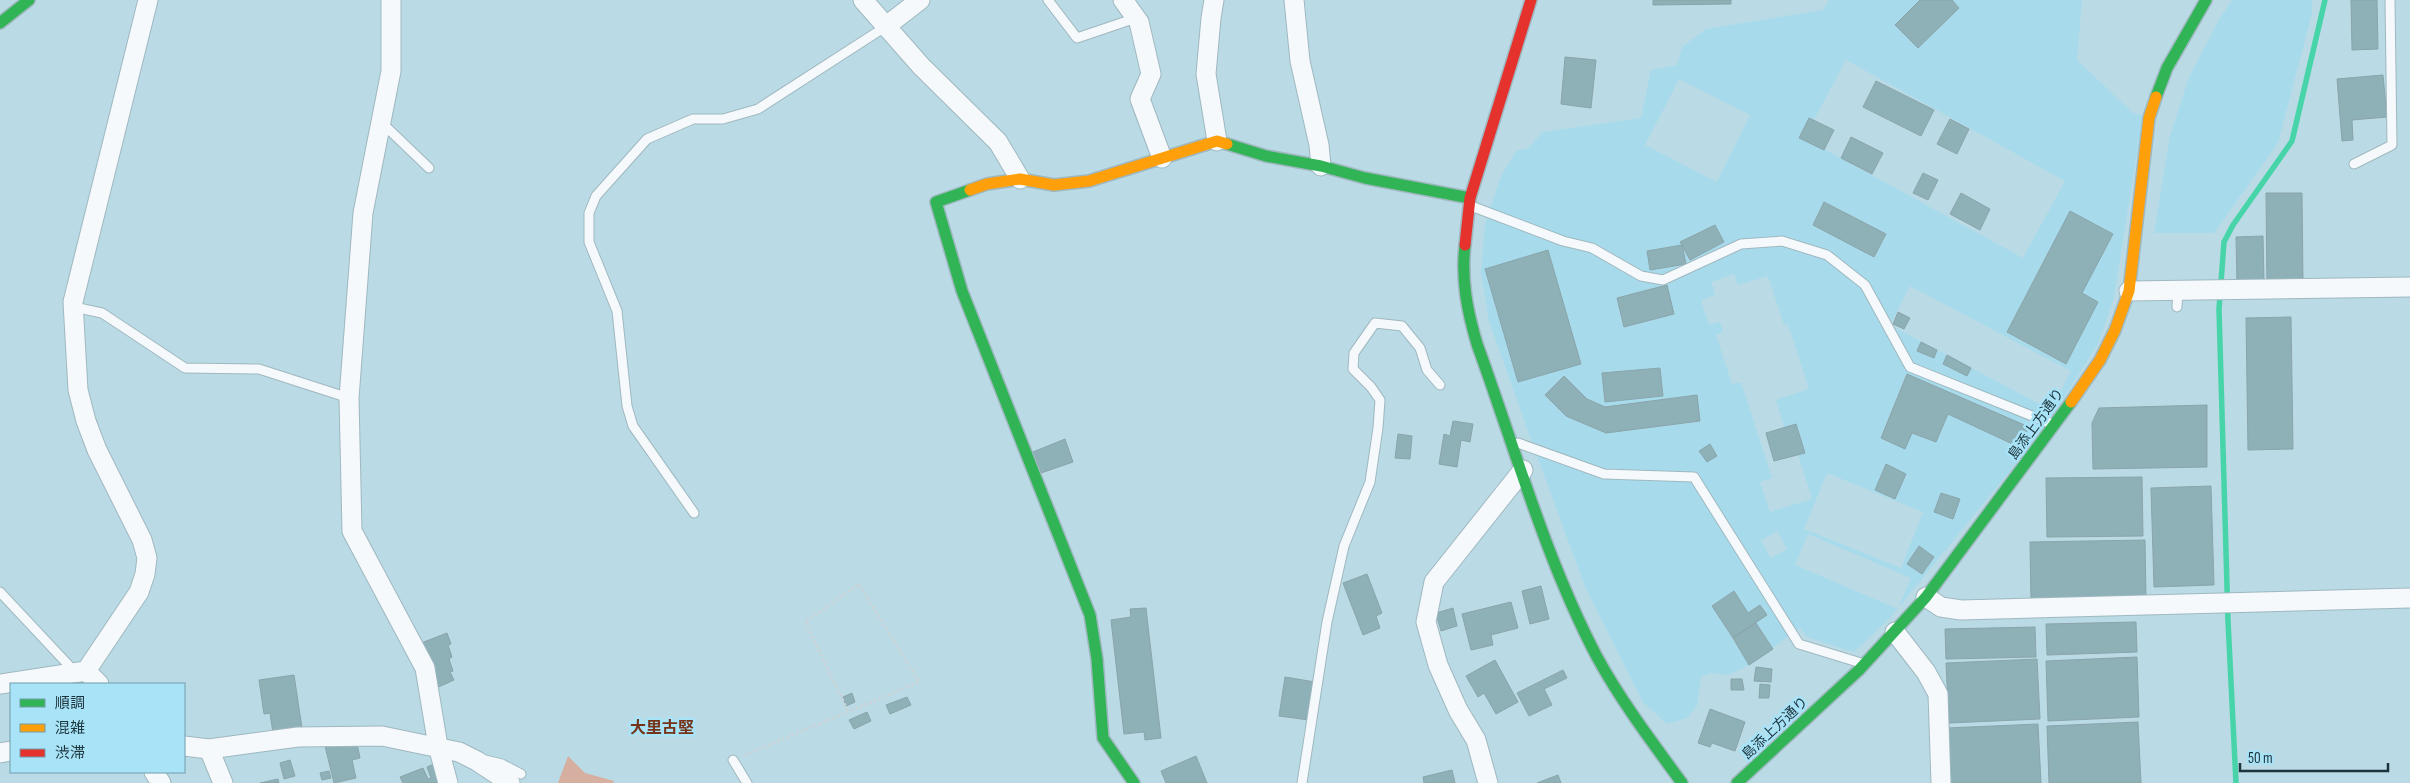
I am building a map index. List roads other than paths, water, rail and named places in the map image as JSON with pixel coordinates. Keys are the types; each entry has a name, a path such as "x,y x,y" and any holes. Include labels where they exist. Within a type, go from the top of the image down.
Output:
{"street":[{"path":"0,23 29,0"},
{"path":"11,683 87,676 139,592 146,574 147,558 135,522 97,450 86,421 78,390 74,307 148,0"},
{"path":"391,0 391,71 363,213 349,398 352,531 425,668 438,746 448,783"},
{"path":"863,0 885,27 998,142 1020,179"},
{"path":"885,27 920,0"},
{"path":"1123,0 1139,22 1151,74 1140,99 1162,158"},
{"path":"1214,0 1210,18 1206,74 1216,141"},
{"path":"1294,0 1300,61 1319,145 1321,166"},
{"path":"1531,0 1469,202 1462,270 1466,306 1477,344 1576,613 1608,676 1682,783"},
{"name":"島添上方通り","path":"1738,783 1864,664 1926,596 2055,425 2100,360 2115,330 2129,291 2149,118 2167,68 2206,0"},
{"path":"1134,783 1104,738 1098,659 1090,615 962,291 936,202 987,184 1020,179 1054,185 1088,181 1216,141 1266,156 1321,166 1469,202"},
{"path":"2129,291 2178,295 2218,290 2410,287"},
{"path":"1488,783 1476,740 1458,710 1438,665 1426,622 1434,582 1523,470"},
{"path":"1926,596 1941,607 1961,610 2410,598"},
{"path":"1895,632 1926,672 1938,694 1941,783"},
{"path":"185,746 209,749 298,737 382,736 438,746 459,752 516,778"},
{"path":"209,749 223,783"}],"lane":[{"path":"1048,0 1077,38 1136,18"},
{"path":"2354,164 2392,146 2390,0"},
{"path":"694,513 633,426 627,406 617,311 589,242 589,213 596,196 647,139 693,119 723,119 758,109 885,27"},
{"path":"381,122 429,168"},
{"path":"1469,202 1563,241 1592,248 1641,276 1663,280 1741,244 1782,241 1827,255 1865,285 1910,367 2055,425"},
{"path":"74,307 102,313 185,368 259,369 349,398"},
{"path":"1302,783 1327,622 1344,546 1370,482 1378,428 1380,400 1371,387 1353,369 1354,353 1374,323 1402,326 1420,348 1427,370 1440,385"},
{"path":"1514,442 1604,474 1694,477 1799,644 1864,664"},
{"path":"0,592 87,676"},
{"path":"733,760 747,783"}],"waterway":[{"path":"2236,783 2228,621 2219,309 2224,242 2233,225 2292,141 2325,0"}],"district":[{"name":"大里古堅","path":"662,728"}]}
